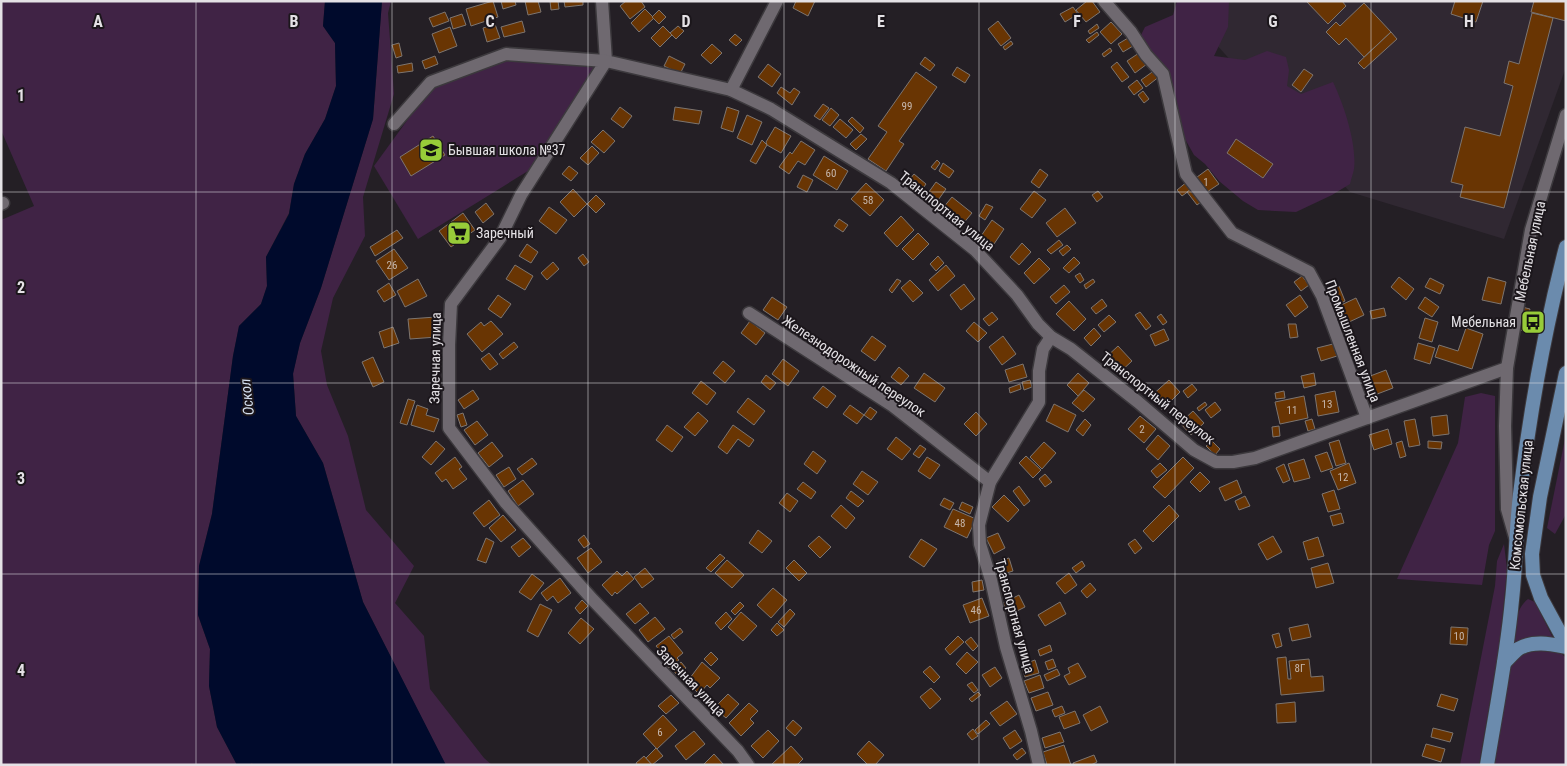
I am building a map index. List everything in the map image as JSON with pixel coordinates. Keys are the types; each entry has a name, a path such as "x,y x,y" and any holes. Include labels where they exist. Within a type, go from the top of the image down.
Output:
{"main road":[{"name":"Комсомольская улица","path":"1486,765 1504,663 1512,599 1520,493 1535,388 1550,308 1566,247"},
{"name":"Комсомольская улица","path":"1566,373 1540,497 1532,554 1533,575 1541,598 1566,646"},
{"path":"1520,493 1540,497"},
{"path":"1504,663 1519,649 1535,644 1547,643 1566,646"}],"street":[{"path":"394,124 431,82 506,54 606,61 602,1"},
{"path":"731,90 777,1"},
{"name":"Промышленная улица","path":"1104,1 1131,32 1163,74 1186,174 1232,233 1309,272 1322,296 1367,418"},
{"name":"Транспортная улица","path":"606,61 731,90 772,108 891,183 975,250 1017,295 1038,324 1051,337 1044,349 1039,371 1039,402 990,482 980,525 980,544 1039,765"},
{"name":"Заречная улица","path":"606,61 520,195 500,238 451,304 449,428 506,503 593,600 738,751 748,765"},
{"name":"Мебельная улица","path":"1516,540 1507,509 1505,426 1507,368 1531,230 1566,114"},
{"name":"Железнодорожный переулок","path":"749,313 893,406 990,482"},
{"name":"Транспортный переулок","path":"1051,337 1071,349 1194,450 1216,462 1233,462 1254,458 1507,368"}],"shaded area":[{"path":"1,1 325,1 323,26 335,43 336,86 325,119 305,154 294,184 289,213 266,257 267,286 261,304 239,326 233,356 212,514 199,566 198,615 210,649 209,686 217,727 237,765 1,765 1,220 34,206 1,130"},
{"path":"382,1 391,1 388,13 394,94 363,197 365,236 333,298 321,351 327,385 348,436 366,510 414,566 395,603 424,636 430,689 484,758 492,765 446,765 444,762 363,602 323,463 296,416 293,373 300,343 321,288 373,119"},
{"path":"1177,1 1566,1 1566,67 1504,239 1350,192"},
{"path":"1177,1 1229,1 1228,27 1214,56 1245,60 1267,51 1286,57 1289,70 1287,86 1301,94 1333,82 1345,113 1354,148 1354,169 1350,184 1296,212 1258,210 1243,201 1219,181 1205,164 1194,155 1180,130 1140,37 1145,27 1173,15"},
{"path":"508,56 600,64 528,171 418,239 374,166 435,82"},
{"path":"1481,393 1495,396 1495,531 1489,545 1482,585 1397,579 1458,443 1465,397"},
{"path":"1566,434 1566,514 1555,534 1547,528"},
{"path":"1504,544 1507,569 1500,643 1479,765 1460,765 1495,586 1497,561"},
{"path":"1528,599 1535,602 1554,640 1513,646 1518,614 1523,603"},
{"path":"1529,650 1560,652 1566,658 1566,765 1492,765 1508,670 1516,658"}],"water":[{"name":"Оскол","path":"325,1 382,1 373,119 321,288 300,343 293,374 296,416 323,463 363,602 446,765 253,765 252,763 250,765 237,765 217,727 209,686 210,649 198,615 199,566 212,514 233,356 239,326 261,304 267,286 266,257 289,214 294,184 305,154 325,119 336,86 335,43 323,26"}],"building":[{"path":"493,1 498,17 471,26 466,9"},
{"path":"501,1 515,1 516,5 503,9"},
{"path":"525,1 538,1 541,12 528,15"},
{"path":"550,1 558,1 559,9 551,10"},
{"path":"564,1 583,1 583,5 565,7"},
{"path":"626,1 641,1 645,7 630,19 620,6"},
{"path":"796,1 815,1 808,16 793,8"},
{"path":"1087,1 1092,1 1100,12 1086,22 1076,10"},
{"path":"1306,1 1342,1 1346,6 1328,24"},
{"path":"1455,1 1483,1 1476,22 1451,14"},
{"path":"1534,1 1566,1 1566,21 1531,12"},
{"path":"1364,3 1391,32 1364,57 1346,38 1339,45 1326,32 1336,22 1340,26"},
{"path":"1073,7 1078,14 1065,22 1060,14"},
{"path":"645,9 654,18 639,32 631,23"},
{"path":"659,10 666,17 659,24 652,17"},
{"path":"445,12 449,21 433,27 429,18"},
{"path":"1532,13 1553,18 1504,208 1460,197 1463,185 1451,182 1465,127 1500,136 1513,86 1504,83 1509,61 1519,64"},
{"path":"462,14 466,25 453,29 450,18"},
{"path":"522,21 525,32 504,37 501,27"},
{"path":"998,21 1011,38 1001,46 988,29"},
{"path":"1111,22 1122,34 1111,44 1100,32"},
{"path":"495,24 500,38 487,42 483,28"},
{"path":"1097,24 1099,28 1090,34 1088,31"},
{"path":"663,26 672,35 660,47 651,38"},
{"path":"678,26 684,31 676,39 670,33"},
{"path":"450,27 457,46 439,53 432,34"},
{"path":"1097,32 1099,35 1089,43 1086,40"},
{"path":"1391,32 1397,39 1364,69 1358,63"},
{"path":"735,34 742,40 736,46 729,40"},
{"path":"1128,38 1133,46 1123,52 1118,44"},
{"path":"1011,41 1013,44 1005,50 1003,47"},
{"path":"399,43 402,56 396,58 392,45"},
{"path":"712,44 722,53 711,64 701,55"},
{"path":"1110,48 1112,51 1104,57 1102,54"},
{"path":"1139,53 1147,64 1135,73 1127,61"},
{"path":"435,56 438,64 425,69 422,61"},
{"path":"669,56 685,64 680,74 664,66"},
{"path":"925,57 935,65 930,71 920,64"},
{"path":"1117,62 1129,77 1122,82 1111,67"},
{"path":"412,63 413,71 398,73 397,66"},
{"path":"768,64 781,74 772,87 758,77"},
{"path":"957,67 970,75 965,83 952,75"},
{"path":"1304,69 1313,75 1301,92 1292,85"},
{"path":"1155,70 1160,76 1146,87 1141,80"},
{"path":"916,72 937,87 899,141 904,144 886,171 868,159 887,132 878,126"},
{"path":"1137,80 1143,88 1134,95 1128,87"},
{"path":"781,87 790,93 794,88 800,92 792,105 777,93"},
{"path":"1143,91 1149,99 1144,103 1138,95"},
{"path":"823,104 829,108 820,120 814,116"},
{"path":"620,107 632,116 623,128 611,119"},
{"path":"675,107 702,111 699,124 673,120"},
{"path":"727,107 739,111 733,132 721,128"},
{"path":"831,108 839,115 830,126 822,120"},
{"path":"747,115 762,122 752,145 737,138"},
{"path":"852,117 864,128 860,133 848,121"},
{"path":"840,119 853,130 846,138 833,127"},
{"path":"775,127 791,136 781,153 767,145 766,142"},
{"path":"603,130 615,141 604,153 591,142"},
{"path":"861,134 867,139 856,150 850,144"},
{"path":"433,136 445,155 411,176 400,157"},
{"path":"1236,139 1273,164 1263,178 1227,153"},
{"path":"762,140 767,145 756,164 750,161"},
{"path":"801,141 815,150 805,165 798,161 789,174 779,167 790,152 792,154"},
{"path":"592,146 599,153 588,165 580,158"},
{"path":"824,156 848,171 837,190 813,175"},
{"path":"937,160 940,163 935,170 931,167"},
{"path":"943,163 954,171 949,178 939,171"},
{"path":"569,166 578,173 571,181 562,174"},
{"path":"1040,169 1048,175 1039,188 1031,182"},
{"path":"1208,169 1219,184 1204,194 1193,180"},
{"path":"914,174 926,184 919,194 906,184"},
{"path":"803,175 813,180 807,192 797,187"},
{"path":"1188,181 1193,188 1182,196 1177,190"},
{"path":"936,182 946,189 936,203 926,196"},
{"path":"866,183 884,200 870,216 851,199"},
{"path":"573,189 587,204 574,217 560,202"},
{"path":"1191,189 1201,202 1197,205 1187,192"},
{"path":"1034,191 1046,200 1032,218 1020,209"},
{"path":"1098,191 1103,197 1097,202 1092,195"},
{"path":"596,195 605,204 596,213 587,204"},
{"path":"952,197 972,213 962,225 942,209"},
{"path":"486,203 494,214 483,223 475,212"},
{"path":"986,204 993,207 985,220 979,216"},
{"path":"549,207 567,220 556,234 539,221"},
{"path":"1065,208 1076,223 1057,237 1046,223"},
{"path":"463,213 475,230 451,247 439,231"},
{"path":"901,216 914,230 897,247 884,233"},
{"path":"839,219 848,225 843,232 834,226"},
{"path":"992,220 1004,229 994,244 981,236"},
{"path":"397,230 403,238 375,256 370,247"},
{"path":"918,233 929,244 913,260 902,249"},
{"path":"1059,240 1063,245 1051,254 1047,250"},
{"path":"1022,243 1031,252 1019,265 1010,257"},
{"path":"527,244 538,252 531,263 519,256"},
{"path":"1067,245 1071,249 1063,256 1059,251"},
{"path":"394,249 408,268 389,280 376,261"},
{"path":"583,254 589,262 584,266 578,258"},
{"path":"938,256 944,263 936,271 930,264"},
{"path":"1074,257 1080,263 1069,273 1063,268"},
{"path":"1039,258 1050,269 1034,284 1024,273"},
{"path":"553,262 559,269 547,280 541,273"},
{"path":"515,265 533,276 525,290 506,279"},
{"path":"946,265 955,276 938,291 929,280"},
{"path":"1080,273 1084,280 1080,283 1075,276"},
{"path":"1302,276 1309,285 1301,291 1294,282"},
{"path":"1399,277 1414,289 1406,300 1391,287"},
{"path":"1488,277 1506,282 1501,304 1482,300"},
{"path":"1430,278 1444,285 1440,294 1425,287"},
{"path":"418,279 427,296 405,307 397,291"},
{"path":"897,279 901,281 892,293 889,290"},
{"path":"1093,279 1095,282 1086,289 1084,285"},
{"path":"910,280 923,293 913,302 901,288"},
{"path":"389,283 396,295 384,302 377,291"},
{"path":"964,284 975,299 961,310 950,295"},
{"path":"1064,285 1070,292 1056,304 1050,297"},
{"path":"1339,286 1345,301 1337,305 1330,290"},
{"path":"498,295 511,304 501,318 488,309"},
{"path":"1300,295 1308,307 1295,317 1286,305"},
{"path":"772,297 787,307 778,320 763,310"},
{"path":"1425,297 1439,307 1432,317 1418,308"},
{"path":"1356,298 1364,315 1347,323 1339,306"},
{"path":"1102,299 1107,306 1096,314 1091,308"},
{"path":"1069,301 1086,319 1074,331 1056,314"},
{"path":"1522,307 1530,309 1524,331 1517,329"},
{"path":"1384,308 1386,316 1372,319 1370,311"},
{"path":"992,312 998,319 989,326 983,319"},
{"path":"1140,312 1151,326 1146,330 1135,315"},
{"path":"1161,314 1167,322 1163,325 1157,317"},
{"path":"1109,315 1116,322 1104,332 1098,325"},
{"path":"436,317 437,337 410,339 408,319"},
{"path":"1425,318 1438,322 1432,342 1419,338"},
{"path":"491,321 503,334 482,352 467,334 481,322 484,326"},
{"path":"750,321 765,333 756,345 741,333"},
{"path":"974,322 987,333 978,342 966,331"},
{"path":"1288,324 1296,324 1298,337 1290,338"},
{"path":"393,327 399,343 384,348 379,332"},
{"path":"1094,328 1101,336 1091,346 1084,338"},
{"path":"1466,328 1483,334 1472,369 1435,357 1439,345 1458,351"},
{"path":"1164,329 1169,340 1155,346 1150,335"},
{"path":"872,336 886,346 875,361 861,351"},
{"path":"1003,336 1016,354 1002,365 989,347"},
{"path":"514,342 518,347 503,359 499,354"},
{"path":"1418,343 1435,348 1430,364 1414,359"},
{"path":"1333,344 1337,356 1321,361 1317,348"},
{"path":"1118,346 1132,361 1118,374 1104,359"},
{"path":"489,353 498,364 490,370 481,359"},
{"path":"373,357 384,382 373,387 362,362"},
{"path":"783,359 799,371 788,386 772,374"},
{"path":"723,361 735,371 725,383 713,373"},
{"path":"1023,364 1027,377 1009,382 1005,370"},
{"path":"899,367 909,376 901,385 891,377"},
{"path":"1386,370 1393,388 1372,396 1365,378"},
{"path":"924,373 945,388 935,402 914,388"},
{"path":"1078,373 1089,383 1078,396 1067,385"},
{"path":"1314,373 1316,385 1304,388 1301,376"},
{"path":"766,375 776,383 770,390 761,382"},
{"path":"1030,380 1032,387 1024,390 1022,382"},
{"path":"1169,380 1180,392 1162,410 1150,397"},
{"path":"701,381 716,393 707,405 692,393"},
{"path":"1020,384 1021,389 1010,393 1009,388"},
{"path":"1192,384 1197,390 1188,398 1183,391"},
{"path":"823,386 836,396 827,408 813,398"},
{"path":"473,390 479,399 464,409 458,400"},
{"path":"1084,390 1095,399 1083,412 1072,403"},
{"path":"1284,391 1285,398 1276,399 1275,393"},
{"path":"1335,391 1339,412 1318,416 1315,395"},
{"path":"1304,396 1308,418 1280,424 1275,402"},
{"path":"748,398 765,411 754,425 737,412"},
{"path":"408,399 415,401 407,425 400,423"},
{"path":"1205,402 1207,405 1199,411 1197,408"},
{"path":"1215,402 1221,410 1211,418 1205,410"},
{"path":"1054,404 1076,415 1068,432 1046,421"},
{"path":"417,405 428,409 426,415 439,419 434,432 411,425"},
{"path":"850,405 864,415 857,424 843,414"},
{"path":"870,407 877,412 871,420 864,415"},
{"path":"1193,411 1204,423 1191,435 1180,423"},
{"path":"698,412 708,421 695,436 684,427"},
{"path":"976,412 987,424 976,436 964,424"},
{"path":"463,413 467,425 461,427 457,415"},
{"path":"1447,415 1449,434 1433,436 1431,417"},
{"path":"1140,416 1156,429 1144,443 1128,429"},
{"path":"1085,419 1091,425 1083,436 1076,430"},
{"path":"1312,419 1315,429 1308,431 1305,421"},
{"path":"1415,419 1420,445 1409,447 1404,421"},
{"path":"477,421 488,435 475,445 464,430"},
{"path":"667,425 683,437 672,452 656,440"},
{"path":"733,425 754,440 749,447 738,439 727,454 718,447"},
{"path":"1279,426 1280,436 1273,437 1272,427"},
{"path":"1388,429 1392,444 1374,450 1369,435"},
{"path":"1158,435 1170,446 1158,460 1146,449"},
{"path":"896,437 911,449 902,460 887,449"},
{"path":"1339,440 1346,463 1336,466 1329,443"},
{"path":"436,441 445,449 431,465 422,457"},
{"path":"1212,441 1220,449 1215,455 1206,446"},
{"path":"1402,441 1406,456 1400,458 1396,443"},
{"path":"1428,441 1442,442 1441,449 1428,448"},
{"path":"492,442 503,456 489,467 478,453"},
{"path":"1044,442 1056,453 1042,469 1030,457"},
{"path":"920,445 926,449 919,458 913,454"},
{"path":"813,451 826,461 817,474 804,464"},
{"path":"1327,452 1333,468 1321,472 1315,456"},
{"path":"1026,456 1041,470 1033,478 1019,463"},
{"path":"455,457 462,467 459,469 467,479 453,489 446,479 442,482 435,473"},
{"path":"927,457 940,465 930,479 918,471"},
{"path":"1183,457 1194,468 1165,498 1153,487"},
{"path":"532,458 537,464 522,475 517,469"},
{"path":"1304,459 1310,478 1294,482 1288,464"},
{"path":"1160,463 1167,470 1157,478 1151,471"},
{"path":"1349,463 1356,483 1338,490 1330,471"},
{"path":"1284,464 1290,480 1283,483 1276,468"},
{"path":"509,467 516,479 504,487 496,475"},
{"path":"862,471 878,482 868,495 853,484"},
{"path":"1200,472 1210,482 1200,492 1190,482"},
{"path":"1045,474 1052,482 1045,487 1039,479"},
{"path":"523,480 534,494 518,506 508,491"},
{"path":"1237,480 1242,493 1225,501 1219,488"},
{"path":"803,482 816,492 811,499 797,489"},
{"path":"1019,486 1030,501 1024,506 1013,491"},
{"path":"1334,490 1340,509 1328,512 1322,494"},
{"path":"851,491 864,501 858,507 846,498"},
{"path":"787,493 798,501 790,512 779,503"},
{"path":"1004,495 1019,510 1008,522 992,507"},
{"path":"1245,496 1250,506 1239,510 1235,501"},
{"path":"944,498 954,503 950,510 940,505"},
{"path":"489,500 500,515 484,527 473,513"},
{"path":"962,502 973,507 970,514 959,509"},
{"path":"841,505 855,518 846,529 831,516"},
{"path":"1169,505 1179,516 1153,542 1143,531"},
{"path":"953,509 976,519 967,538 944,527"},
{"path":"1341,513 1344,523 1333,526 1330,516"},
{"path":"503,515 516,530 501,542 489,528"},
{"path":"758,530 772,541 762,553 749,543"},
{"path":"998,533 1005,548 994,554 986,538"},
{"path":"584,535 590,544 584,548 578,540"},
{"path":"819,536 831,547 820,558 808,546"},
{"path":"1273,536 1282,552 1267,560 1258,544"},
{"path":"1318,537 1324,556 1308,560 1303,542"},
{"path":"486,538 494,542 486,563 477,560"},
{"path":"523,538 531,547 519,557 511,547"},
{"path":"921,539 937,549 924,567 909,557"},
{"path":"1135,539 1142,548 1135,554 1128,544"},
{"path":"591,548 602,562 588,573 577,558"},
{"path":"720,554 725,558 711,572 706,568"},
{"path":"1009,558 1013,571 1000,575 995,562"},
{"path":"727,560 744,575 732,588 715,573"},
{"path":"794,560 807,573 799,581 786,568"},
{"path":"1082,561 1085,566 1076,573 1072,568"},
{"path":"1328,563 1334,583 1316,588 1311,568"},
{"path":"645,568 654,579 642,588 634,577"},
{"path":"617,571 622,576 627,571 634,579 612,596 602,585"},
{"path":"1069,573 1077,585 1065,594 1056,583"},
{"path":"532,574 544,583 531,600 519,592"},
{"path":"560,578 571,593 558,603 553,596 547,601 541,593"},
{"path":"982,580 984,590 973,592 972,582"},
{"path":"1090,583 1096,590 1087,598 1081,591"},
{"path":"773,588 787,600 771,618 757,605"},
{"path":"1019,595 1025,607 1009,615 1003,603"},
{"path":"982,598 989,616 970,623 963,605"},
{"path":"582,600 588,606 580,614 575,608"},
{"path":"740,602 744,606 735,615 731,611"},
{"path":"1060,602 1066,614 1045,626 1038,615"},
{"path":"640,603 649,613 635,624 626,614"},
{"path":"540,604 552,610 538,637 527,631"},
{"path":"790,609 795,614 784,627 778,622"},
{"path":"726,612 732,619 721,630 715,623"},
{"path":"741,612 757,626 743,641 728,627"},
{"path":"655,617 665,629 648,642 639,630"},
{"path":"581,618 594,629 580,644 568,633"},
{"path":"777,623 784,630 777,636 771,630"},
{"path":"1308,624 1311,637 1292,641 1289,628"},
{"path":"1451,627 1468,628 1467,645 1450,644"},
{"path":"680,628 683,632 674,639 671,635"},
{"path":"1279,633 1282,646 1276,648 1272,635"},
{"path":"669,636 683,653 677,658 679,660 669,668 663,660 666,658 656,646"},
{"path":"958,636 964,642 950,655 945,649"},
{"path":"971,637 978,646 973,651 965,642"},
{"path":"1050,645 1052,651 1040,656 1038,650"},
{"path":"711,652 718,659 711,666 704,659"},
{"path":"967,652 978,662 966,674 956,664"},
{"path":"1286,657 1288,679 1291,679 1289,661 1309,659 1311,677 1323,676 1324,691 1281,695 1277,658"},
{"path":"1053,659 1056,667 1048,670 1045,662"},
{"path":"1035,660 1039,673 1025,677 1021,665"},
{"path":"681,662 686,668 677,675 672,669"},
{"path":"702,662 720,678 710,688 707,685 699,694 687,682"},
{"path":"1078,663 1086,677 1069,685 1064,676 1070,673 1068,668"},
{"path":"930,666 940,677 934,683 923,672"},
{"path":"995,667 1002,678 990,687 982,675"},
{"path":"1057,669 1060,675 1047,681 1044,675"},
{"path":"1040,675 1044,688 1029,693 1024,681"},
{"path":"972,682 978,690 974,693 967,685"},
{"path":"931,688 941,699 930,709 920,697"},
{"path":"978,692 981,695 972,702 969,699"},
{"path":"1048,692 1053,705 1036,711 1031,698"},
{"path":"728,694 739,704 726,718 714,708"},
{"path":"1441,694 1458,699 1454,711 1437,706"},
{"path":"671,695 679,703 666,714 658,706"},
{"path":"1007,701 1017,714 1000,726 990,713"},
{"path":"1295,702 1296,722 1277,723 1276,704"},
{"path":"749,703 758,711 750,719 754,723 741,736 729,723"},
{"path":"1062,706 1065,713 1055,717 1052,710"},
{"path":"1100,706 1108,722 1091,731 1083,715"},
{"path":"1075,711 1080,723 1064,729 1059,717"},
{"path":"663,715 677,730 657,749 643,734"},
{"path":"793,720 802,728 795,736 786,728"},
{"path":"986,720 990,724 978,734 975,730"},
{"path":"1433,728 1453,733 1450,742 1431,737"},
{"path":"973,729 978,736 972,740 967,734"},
{"path":"768,730 779,741 763,758 751,746"},
{"path":"1015,730 1022,741 1010,749 1003,738"},
{"path":"694,731 705,744 686,760 675,746"},
{"path":"1060,732 1064,742 1045,748 1042,738"},
{"path":"869,741 884,755 875,765 868,765 857,754"},
{"path":"1426,744 1445,749 1441,762 1422,756"},
{"path":"1064,745 1071,765 1047,765 1043,752"},
{"path":"791,746 803,759 797,765 771,765"},
{"path":"656,748 663,756 652,765 646,758"},
{"path":"1022,748 1026,753 1017,760 1013,755"},
{"path":"714,754 724,765 703,765"},
{"path":"1094,755 1097,762 1091,765 1074,765 1073,763"},
{"path":"644,756 652,765 637,765 636,763"}],"place":[{"name":"Бывшая школа №37","path":"431,150"},
{"name":"Заречный","path":"459,233"},
{"name":"Мебельная","path":"1533,322"}]}
